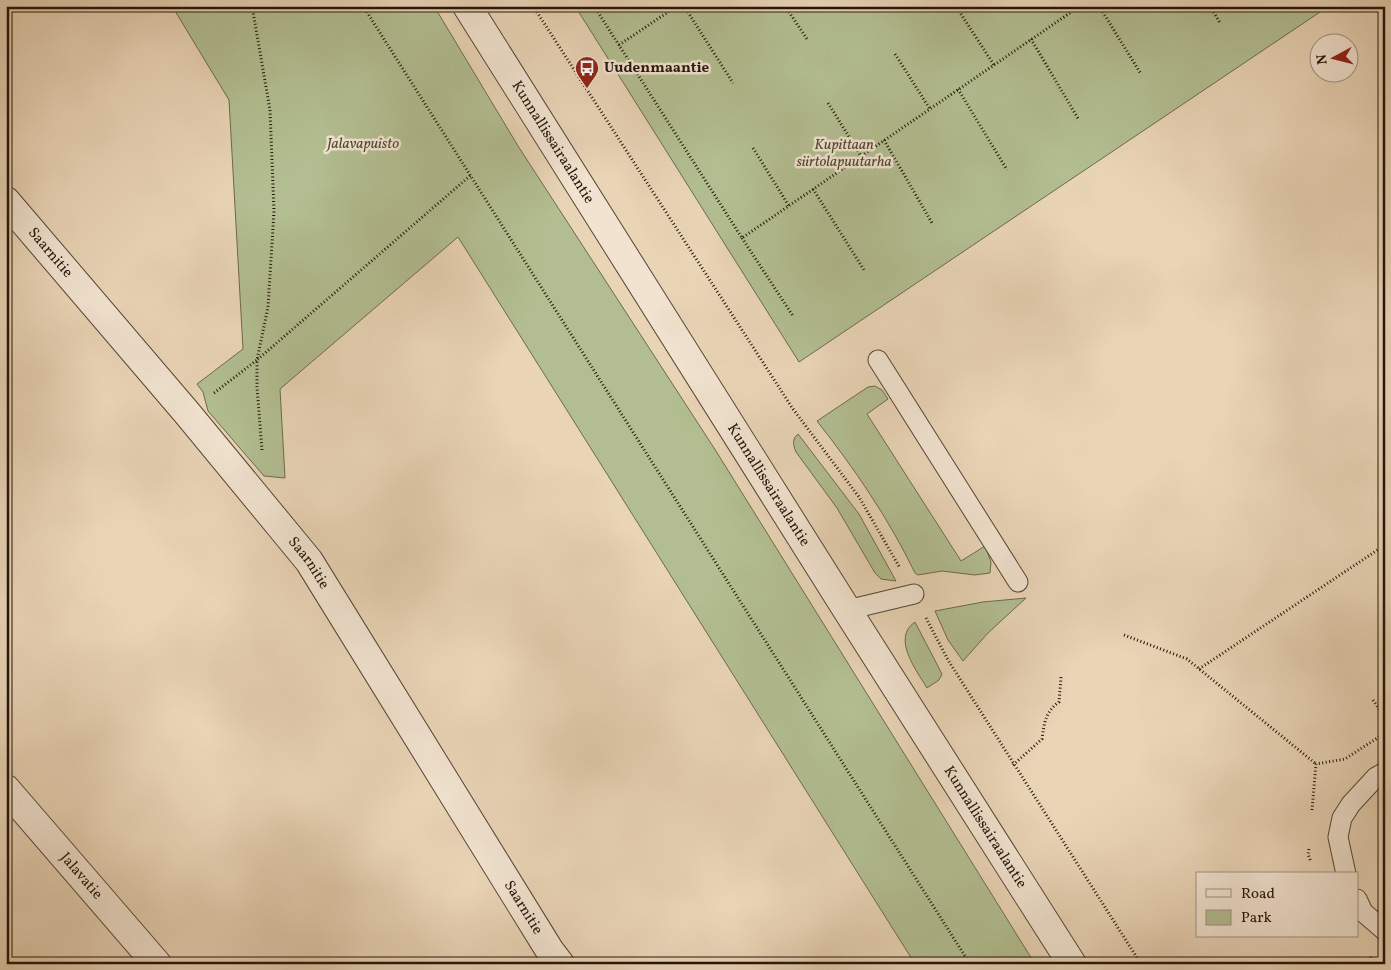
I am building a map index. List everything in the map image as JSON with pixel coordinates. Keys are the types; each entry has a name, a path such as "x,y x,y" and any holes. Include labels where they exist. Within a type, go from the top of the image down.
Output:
{"street":[{"name":"Kunnallissairaalantie","path":"474,9 847,610 1072,964"},
{"name":"Saarnitie","path":"6,201 187,413 309,561 550,951 560,964"},
{"name":"Jalavatie","path":"6,788 157,964"}],"lane":[{"path":"878,360 1018,582"},
{"path":"847,610 914,594"},
{"path":"1346,872 1338,837 1342,818 1351,804 1376,777 1385,772"},
{"path":"1358,901 1363,912 1385,932"}],"path":[{"path":"252,6 270,110 274,211 268,307 257,360 257,387 263,456"},
{"path":"363,6 970,964"},
{"path":"533,6 793,409 859,497 914,594 948,660 1141,964"},
{"path":"594,6 793,316"},
{"path":"619,45 677,6"},
{"path":"684,6 733,83"},
{"path":"786,6 807,39"},
{"path":"1071,6 1074,10"},
{"path":"742,238 1080,6"},
{"path":"1098,6 1141,74"},
{"path":"1210,6 1220,22"},
{"path":"957,8 994,64"},
{"path":"1031,39 1079,120"},
{"path":"896,54 930,108"},
{"path":"958,89 1007,170"},
{"path":"828,103 861,156"},
{"path":"884,140 932,223"},
{"path":"753,148 789,206"},
{"path":"187,413 257,360 471,175"},
{"path":"813,189 864,270"},
{"path":"1199,669 1385,545"},
{"path":"1124,635 1187,659 1316,764"},
{"path":"1013,765 1042,739 1044,722 1051,707 1059,702 1061,677"},
{"path":"1372,700 1385,718"}],"green space":[{"name":"Jalavapuisto","path":"172,6 434,6 518,146 716,451 1035,964 915,964 458,237 280,389 285,478 264,476 208,411 203,392 197,384 243,349 229,100"},
{"name":"Kupittaan siirtolapuutarha","path":"575,6 1329,6 799,362"},
{"path":"875,386 882,390 888,399 867,414 961,561 985,546 991,562 990,573 975,575 942,571 918,575 915,573 894,533 870,494 817,421 868,387"},
{"path":"798,434 859,514 896,581 881,579 875,573 837,508 796,452 794,442"},
{"path":"1026,598 988,633 963,661 948,640 935,611 983,602"},
{"path":"915,622 942,674 939,680 927,688 912,664 906,645 905,637 908,629"}],"place":[{"name":"Uudenmaantie","path":"587,89"}]}
